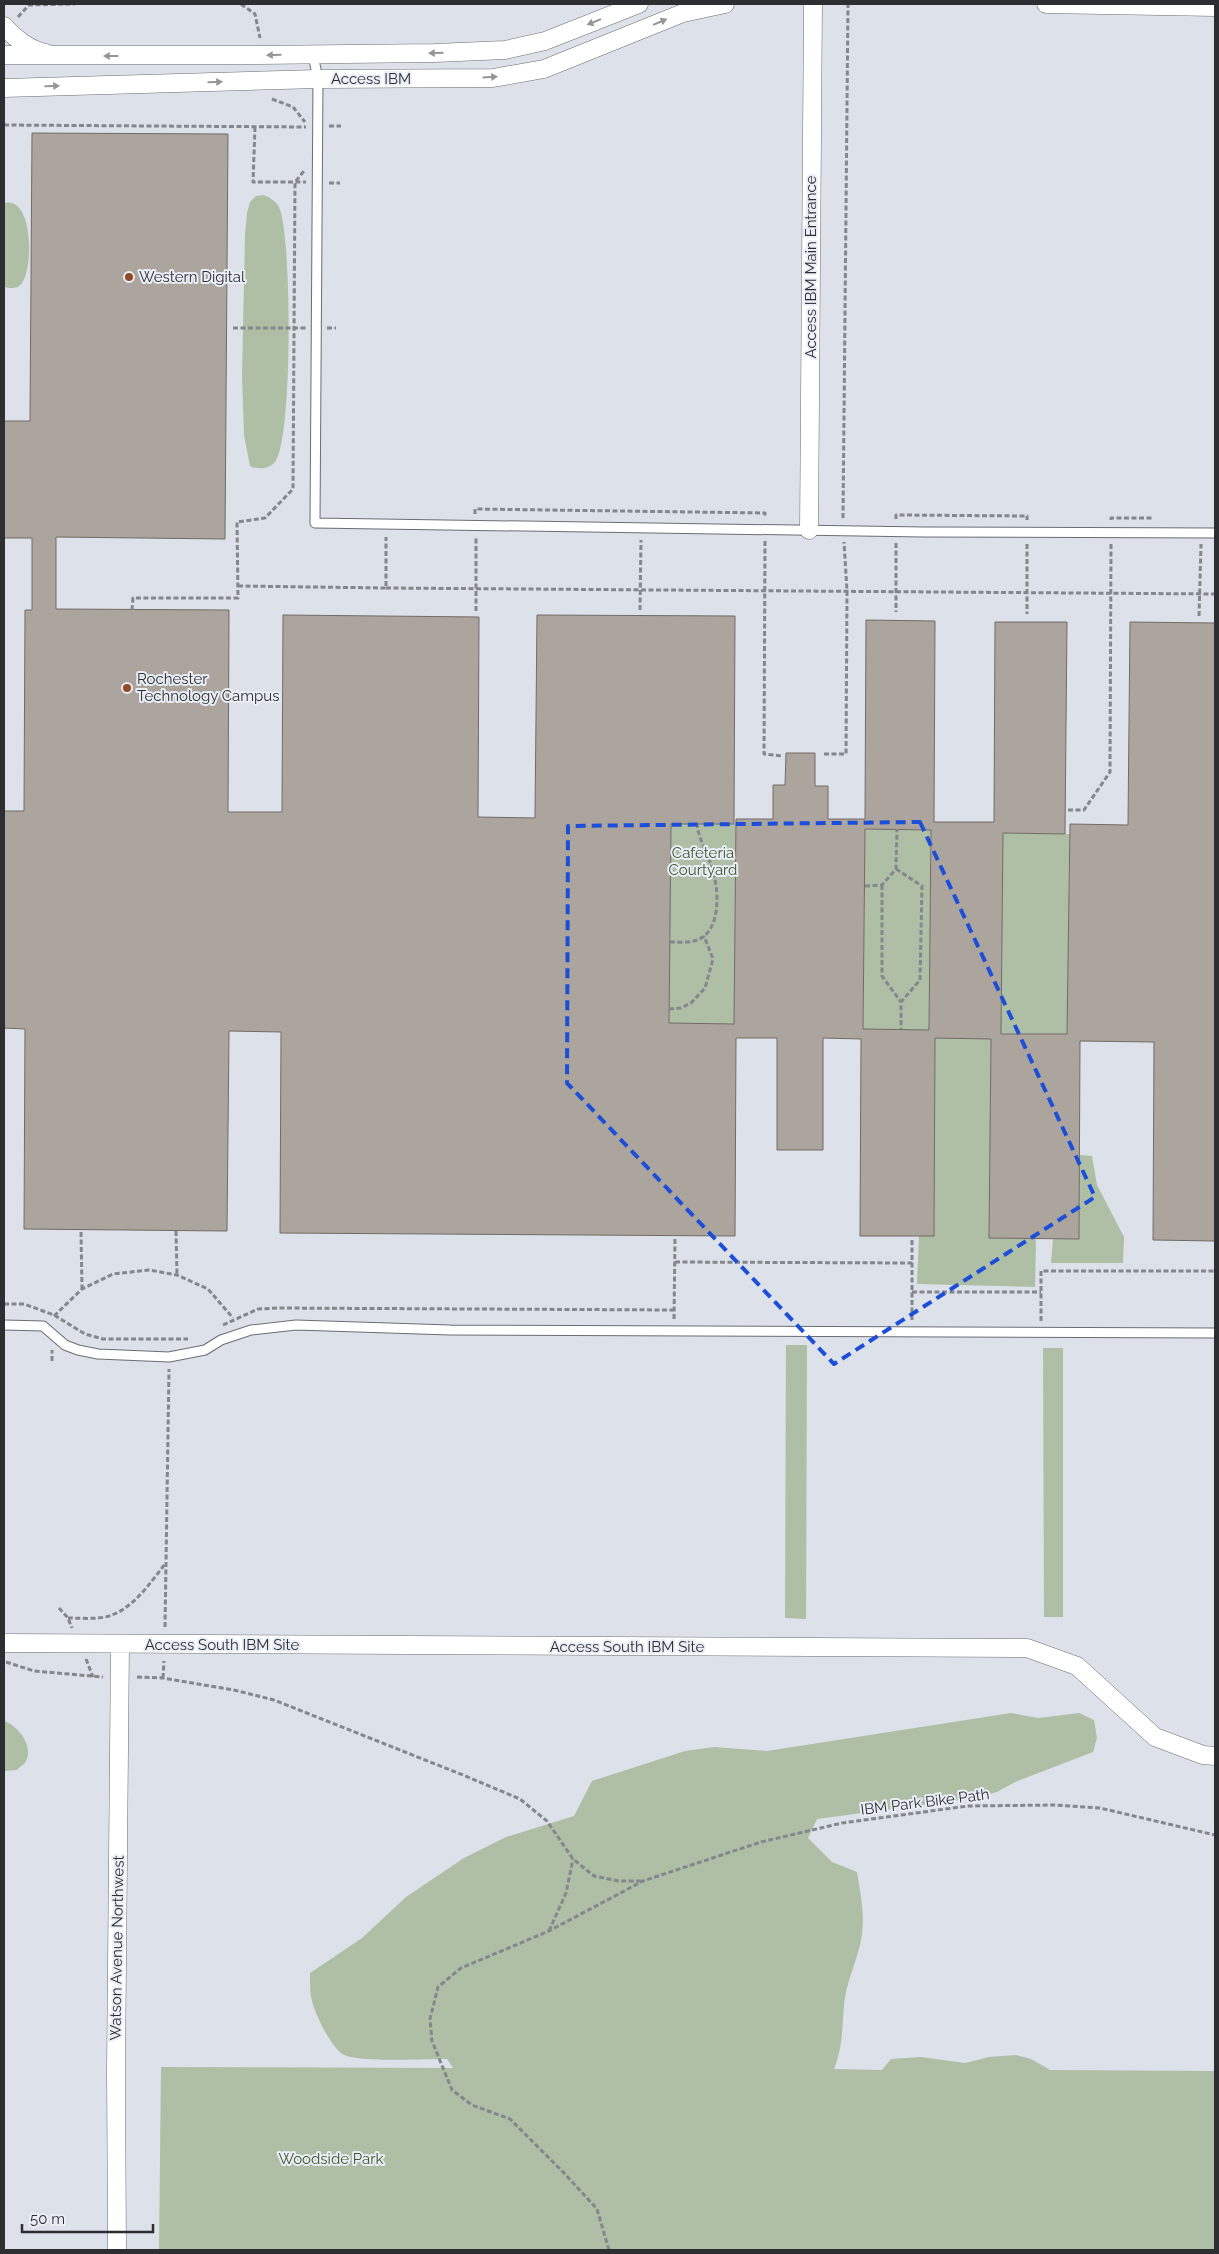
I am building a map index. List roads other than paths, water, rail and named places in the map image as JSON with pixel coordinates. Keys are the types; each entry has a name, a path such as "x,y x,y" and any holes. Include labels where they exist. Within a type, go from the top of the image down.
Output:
{"street":[{"name":"Access IBM","path":"4,55 313,55 505,50 545,41 639,4"},
{"name":"Access IBM","path":"4,88 318,79 493,78 544,69 683,13 725,4"},
{"name":"Access IBM Main Entrance","path":"809,530 813,4"},
{"path":"1046,4 1215,7"},
{"path":"4,26 37,51 64,56"},
{"name":"Access South IBM Site","path":"4,1643 1027,1648 1077,1666 1155,1737 1203,1755 1215,1756"},
{"name":"Watson Avenue Northwest","path":"117,2250 116,2070 120,1645"}],"lane":[{"path":"313,55 318,79 315,522 765,530 1215,534"},
{"path":"4,1326 43,1326 65,1345 98,1354 169,1357 205,1350 220,1340 241,1335 257,1328 296,1325 450,1330 1215,1332"}],"place":[{"name":"Western Digital","path":"129,277"},
{"name":"Rochester Technology Campus","path":"127,688"}],"park label":[{"name":"Cafeteria Courtyard","path":"703,862"},
{"name":"Woodside Park","path":"331,2159"}]}
